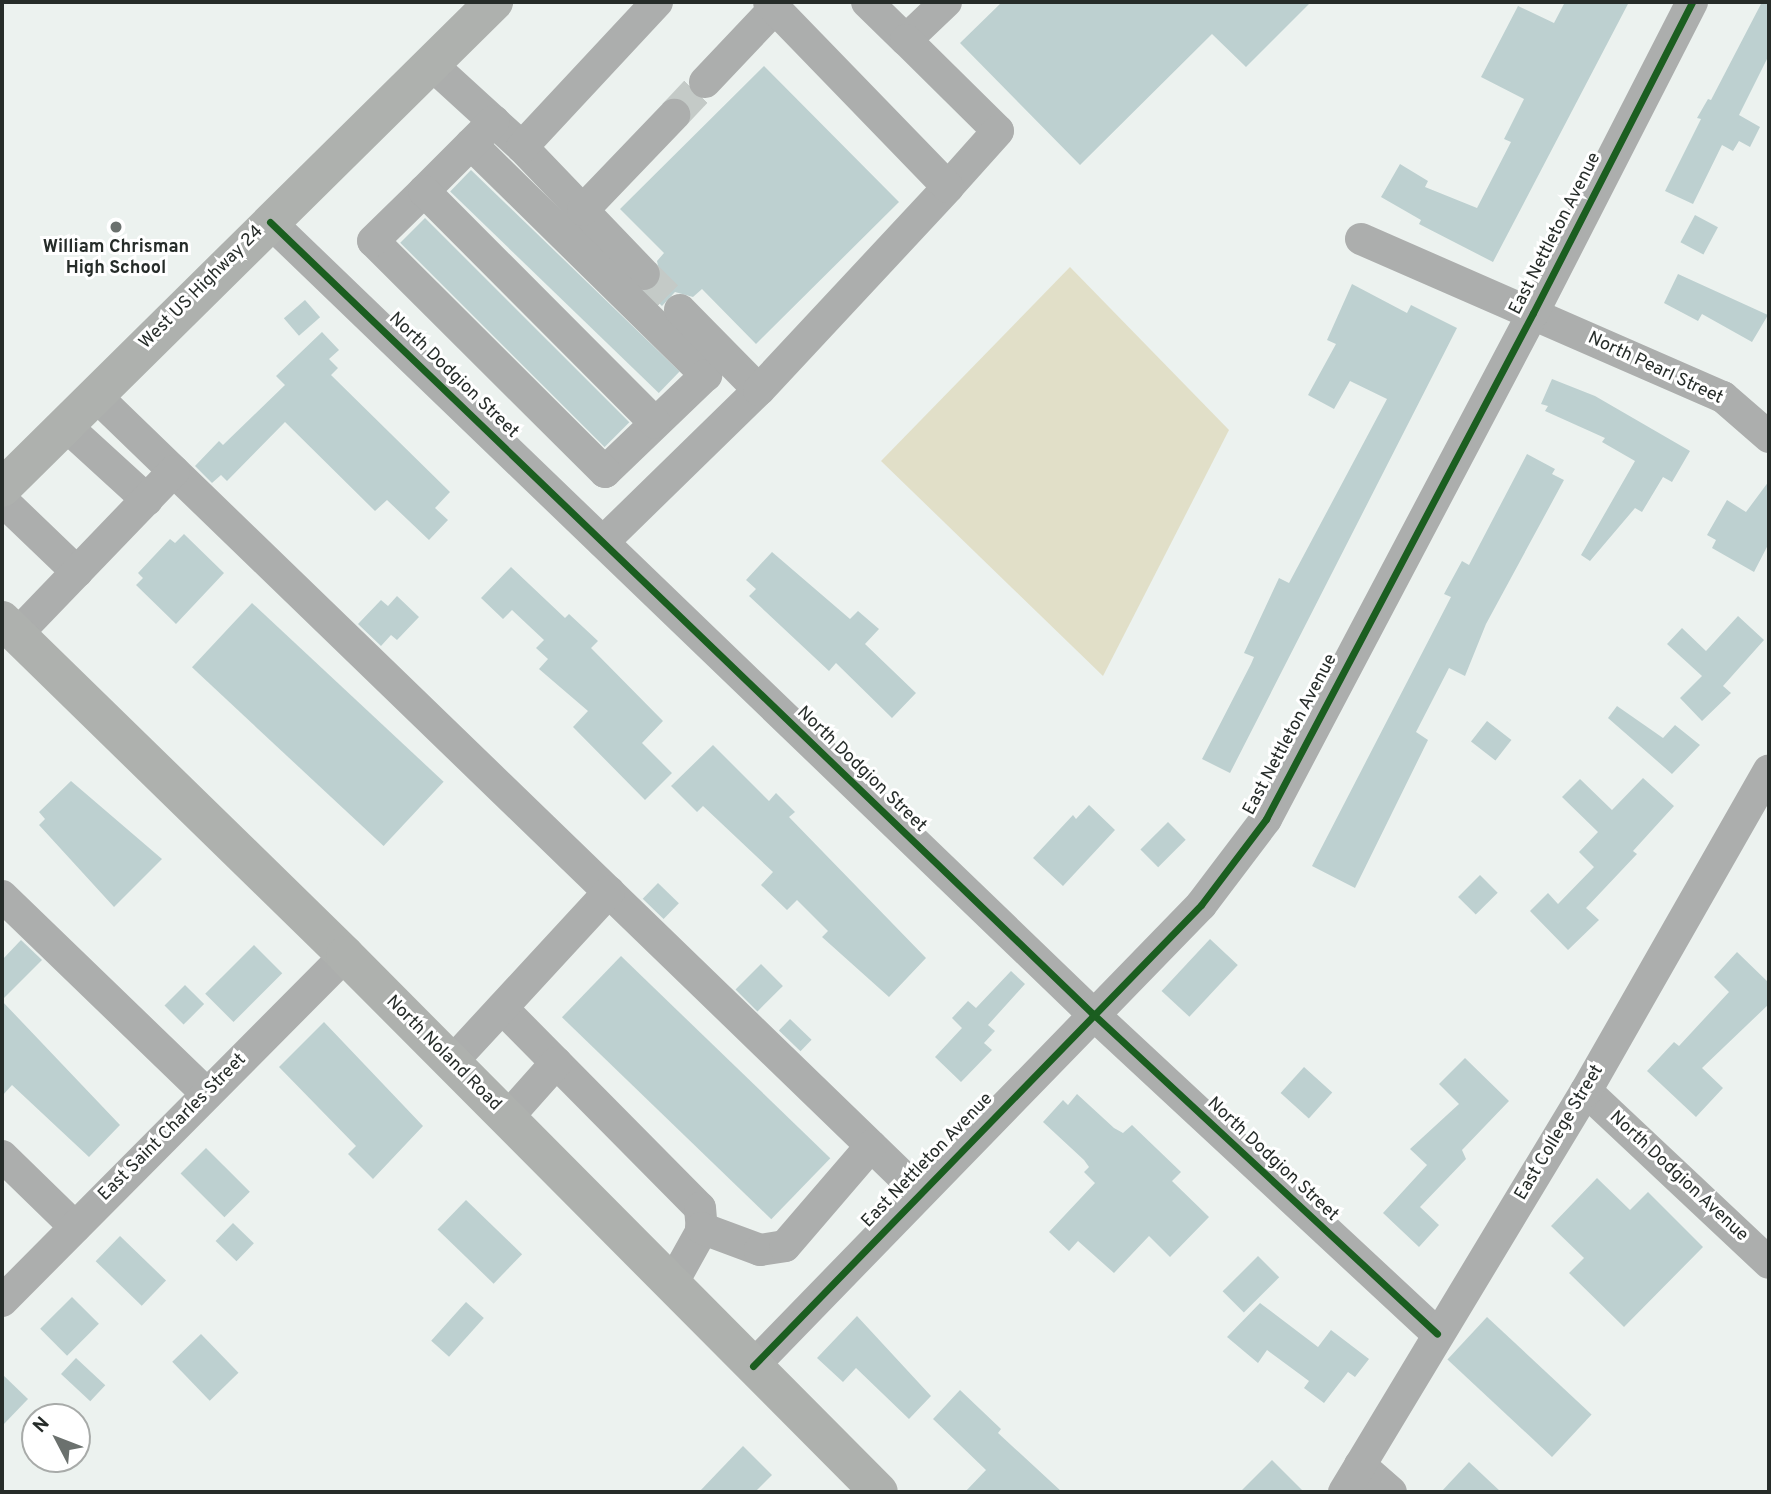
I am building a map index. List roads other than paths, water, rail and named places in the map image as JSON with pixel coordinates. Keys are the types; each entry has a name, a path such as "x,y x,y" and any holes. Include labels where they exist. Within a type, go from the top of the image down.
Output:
{"main road":[{"name":"West US Highway 24","path":"2,488 494,2"},
{"name":"North Noland Road","path":"9,627 345,955 879,1492"}],"street":[{"path":"523,147 657,2"},
{"path":"603,542 759,390 998,131 867,2"},
{"path":"905,40 946,2"},
{"name":"East Nettleton Avenue","path":"753,1366 1092,1013 1201,905 1266,819 1534,313 1692,2"},
{"path":"705,82 772,5 948,187"},
{"path":"431,64 523,147 644,274"},
{"path":"583,210 674,115"},
{"path":"471,144 706,375 605,472 373,241 494,121"},
{"path":"424,191 656,423"},
{"name":"North Dodgion Street","path":"270,222 1092,1013 1437,1334"},
{"name":"North Pearl Street","path":"1361,239 1723,397 1769,437"},
{"path":"680,310 759,390"},
{"path":"95,395 920,1193"},
{"path":"65,425 146,500"},
{"path":"9,627 76,572 174,471"},
{"path":"2,500 76,572"},
{"name":"East College Street","path":"1344,1492 1586,1091 1769,770"},
{"path":"451,1063 609,892"},
{"path":"2,896 207,1094"},
{"name":"East Saint Charles Street","path":"2,1301 345,955"},
{"path":"502,1008 700,1208 701,1228 672,1284"},
{"path":"506,1118 556,1063"},
{"name":"North Dodgion Avenue","path":"1586,1091 1769,1263"},
{"path":"701,1228 760,1250 785,1247 871,1146"},
{"path":"2,1156 75,1227"},
{"path":"1360,1465 1391,1492"}],"tunnel":[{"path":"674,115 705,82"},
{"path":"644,274 680,310"}],"place":[{"name":"William Chrisman High School","path":"116,227"}]}
